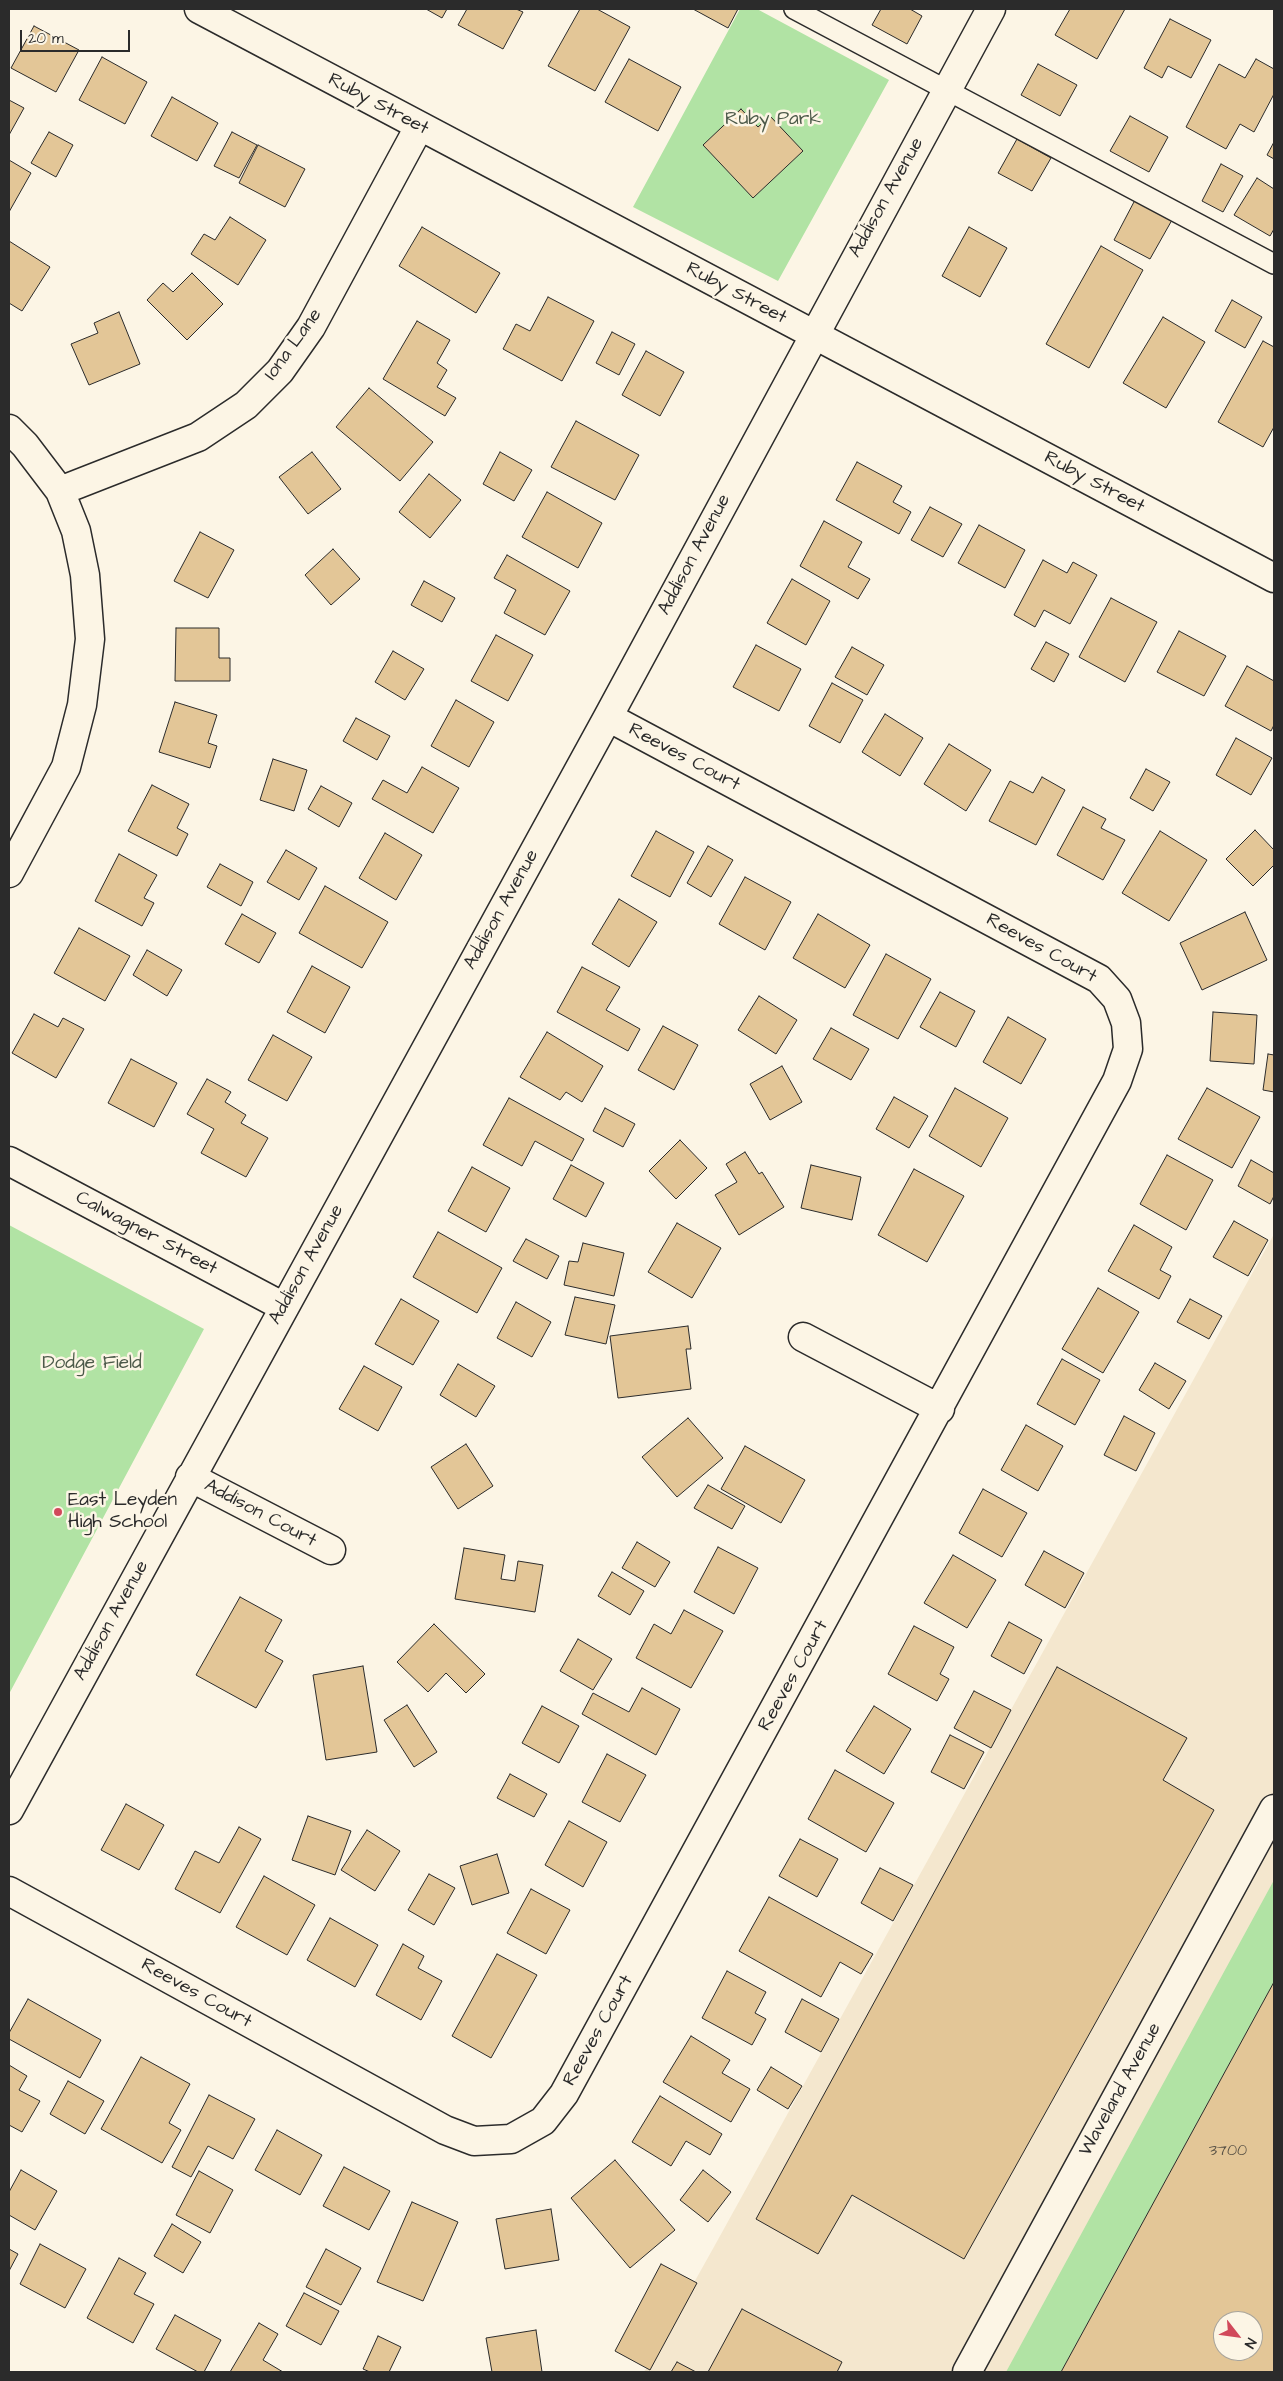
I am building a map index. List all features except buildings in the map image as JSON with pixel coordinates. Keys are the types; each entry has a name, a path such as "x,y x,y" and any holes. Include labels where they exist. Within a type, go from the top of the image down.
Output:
{"street":[{"name":"Ruby Street","path":"199,9 1274,578"},
{"name":"Addison Avenue","path":"9,1810 608,717 991,9"},
{"name":"Iona Lane","path":"60,491 198,437 246,405 280,371 311,327 419,126"},
{"path":"9,429 25,445 60,491 76,531 85,574 90,639 82,704 66,767 9,873"},
{"name":"Reeves Court","path":"9,1891 445,2130 474,2141 510,2139 543,2121 564,2094 940,1409 1117,1081 1128,1049 1126,1023 1117,999 1099,979 608,717"},
{"name":"Calwagner Street","path":"9,1162 284,1307"},
{"path":"804,1337 940,1409"},
{"name":"Addison Court","path":"190,1477 331,1550"},
{"name":"Waveland Avenue","path":"967,2372 1274,1809"}],"lane":[{"path":"794,9 1274,264"}],"shaded area":[{"path":"1274,1234 1274,2372 644,2372 715,2245"}],"green space":[{"name":"Ruby Park","path":"740,9 757,9 889,80 778,281 633,207"},
{"name":"Dodge Field","path":"9,1225 204,1329 9,1694"},
{"path":"1274,1880 1274,1982 1061,2372 1006,2372"}],"place":[{"name":"East Leyden High School","path":"58,1512"}]}
